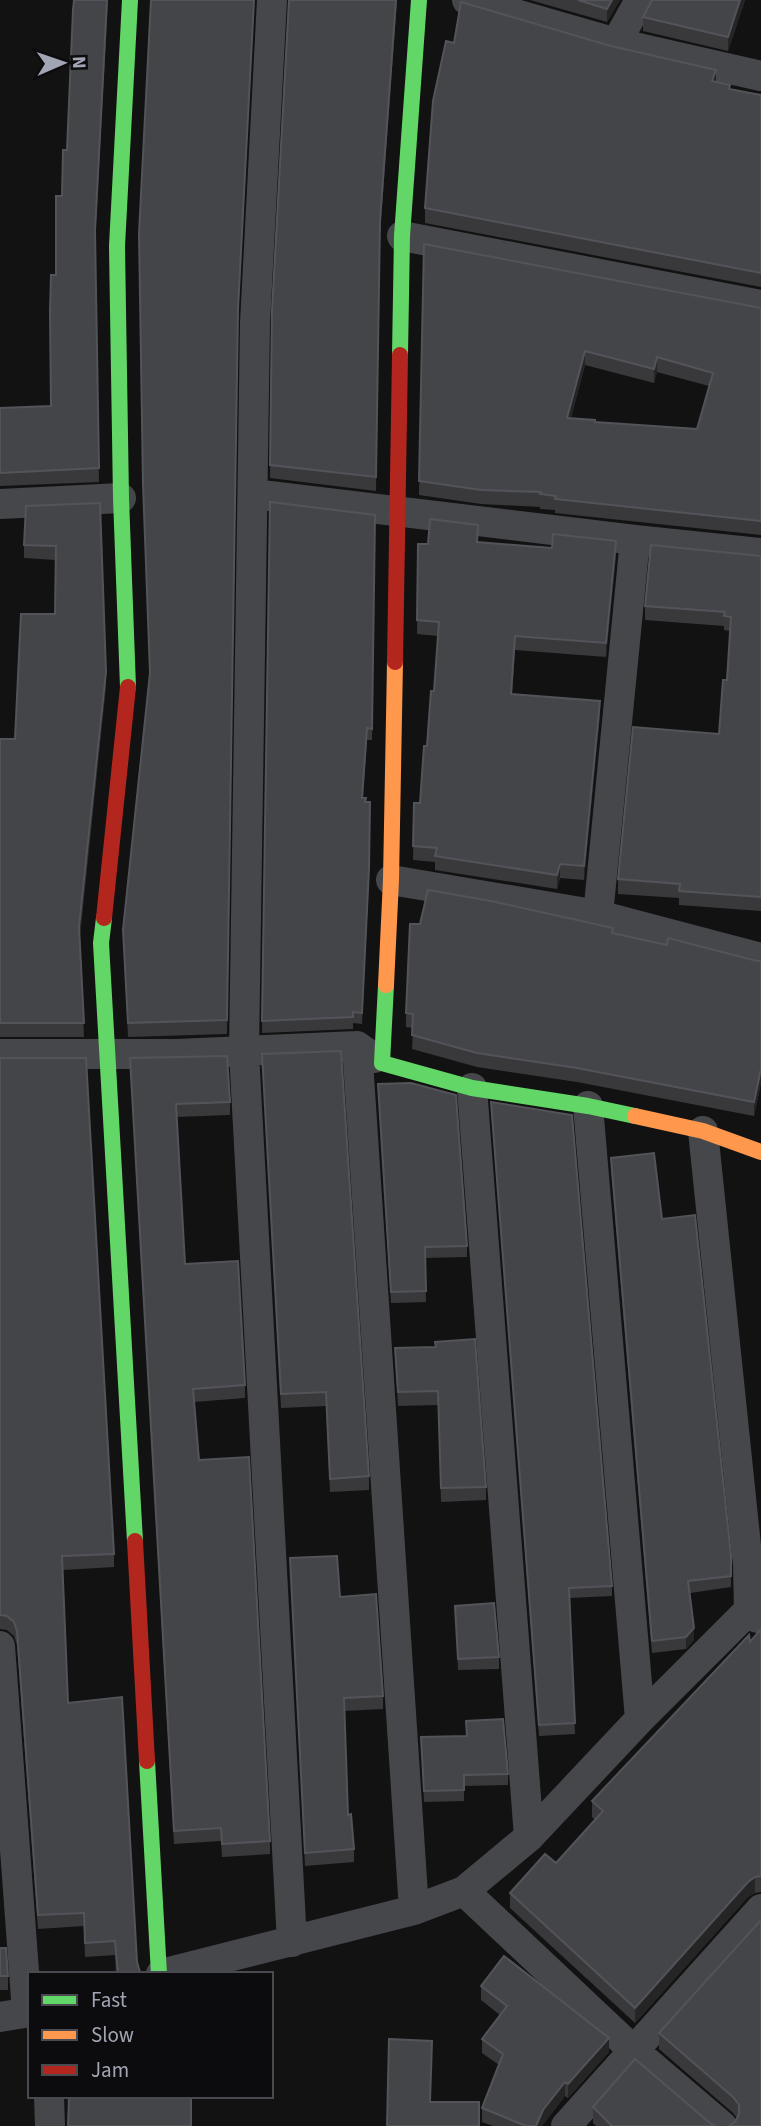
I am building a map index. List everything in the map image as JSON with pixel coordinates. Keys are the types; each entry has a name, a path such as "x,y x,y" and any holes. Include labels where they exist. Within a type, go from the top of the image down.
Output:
{"street":[{"path":"130,0 117,246 121,498 128,687 101,943 160,1972"},
{"path":"272,0 255,323 244,1052 292,1942"},
{"path":"382,1063 391,880 402,236 419,0"},
{"path":"467,0 616,43 761,76"},
{"path":"616,43 639,0"},
{"path":"402,236 761,305"},
{"path":"253,494 761,553"},
{"path":"0,504 121,498"},
{"path":"598,915 635,540"},
{"path":"391,880 598,915 761,958"},
{"path":"357,1046 414,1910"},
{"path":"0,1054 244,1052 357,1046 382,1063 472,1088 588,1106 703,1131 761,1152"},
{"path":"472,1088 529,1837"},
{"path":"588,1106 640,1719"},
{"path":"168,1972 414,1910 464,1891 529,1837 640,1719 757,1611 748,1565 703,1131"},
{"path":"0,1646 19,2014"},
{"path":"464,1891 634,2051 722,2126"},
{"path":"566,2126 761,1909"},
{"path":"49,2098 50,2126"}],"building":[{"path":"74,0 107,0 95,231 99,468 0,473 0,408 51,406 51,275 56,275 56,196 62,196 63,150 67,150"},
{"path":"151,0 254,0 238,309 227,1020 128,1023 123,930 150,673 143,484 139,233"},
{"path":"289,0 396,0 380,221 376,477 270,465 272,310"},
{"path":"578,0 612,0 607,9"},
{"path":"652,0 740,0 728,37 643,17"},
{"path":"461,2 611,46 716,70 712,81 730,85 729,89 761,95 761,273 425,208 433,101 446,41 454,43"},
{"path":"424,244 761,308 761,521 555,499 556,496 540,494 541,492 481,490 419,481","holes":["585,351 654,369 657,357 713,373 697,429 567,418"]},
{"path":"270,502 375,515 372,729 367,728 362,798 366,798 365,802 370,802 369,868 362,1013 353,1012 353,1017 262,1021"},
{"path":"100,503 106,672 79,927 84,1023 0,1023 0,739 15,739 21,614 55,614 56,546 24,545 26,506"},
{"path":"430,519 478,525 477,542 552,548 553,534 616,541 606,643 515,636 511,694 600,701 584,866 560,864 557,875 435,856 437,848 413,846 414,803 420,803 424,746 427,746 431,691 434,691 439,622 417,620 418,544 428,544"},
{"path":"651,545 761,556 761,897 679,891 680,884 618,879 633,727 719,734 723,680 727,680 731,617 724,616 725,612 645,606"},
{"path":"428,890 613,928 612,933 667,945 668,938 761,961 761,1069 754,1102 577,1068 477,1053 412,1035 413,1014 406,1013 410,924 420,924"},
{"path":"341,1051 369,1476 330,1479 326,1392 281,1394 262,1054"},
{"path":"227,1056 230,1102 176,1104 185,1264 238,1261 245,1385 193,1389 199,1460 249,1457 270,1841 222,1844 221,1828 174,1831 130,1058"},
{"path":"0,1058 86,1058 114,1554 62,1556 68,1703 122,1697 137,1962 140,1972 118,1972 115,1941 85,1943 84,1913 38,1915 17,1631 14,1622 7,1616 0,1615"},
{"path":"411,1083 456,1095 467,1246 425,1247 426,1291 391,1292 378,1084"},
{"path":"491,1102 572,1115 612,1586 569,1588 575,1723 539,1725"},
{"path":"654,1153 662,1219 695,1215 731,1576 688,1581 694,1628 686,1637 652,1641 611,1158"},
{"path":"475,1339 486,1487 441,1488 438,1391 398,1392 395,1348 436,1347 435,1342"},
{"path":"337,1556 340,1597 376,1594 383,1696 344,1698 348,1815 351,1814 354,1849 305,1853 290,1558"},
{"path":"494,1603 499,1657 458,1659 455,1606"},
{"path":"761,1629 761,1876 748,1882 635,2008 510,1893 545,1854 556,1863 603,1811 592,1801 749,1635 750,1642"},
{"path":"503,1719 508,1774 464,1775 464,1790 424,1791 421,1737 467,1736 466,1721"},
{"path":"761,1920 761,2126 729,2126 739,2114 739,2105 733,2097 659,2033"},
{"path":"0,1948 6,1948 8,1976 0,1976"},
{"path":"504,1956 609,2038 568,2084 565,2082 543,2110 536,2126 526,2126 482,2108 503,2054 482,2039 507,2006 481,1986"},
{"path":"389,2039 432,2041 430,2102 479,2102 479,2126 387,2126"},
{"path":"635,2059 716,2126 612,2126 593,2107"},
{"path":"69,2098 191,2098 191,2126 68,2126"}],"traffic: fast":[{"path":"128,687 121,498 117,246 130,0"},
{"path":"400,355 402,236 419,0"},
{"path":"104,918 101,943 135,1541"},
{"path":"386,985 382,1063 472,1088 635,1116"},
{"path":"147,1761 159,1972"}],"traffic: slow":[{"path":"386,985 395,662"},
{"path":"635,1116 703,1131 761,1152"}],"traffic: jam":[{"path":"395,662 400,355"},
{"path":"104,918 128,687"},
{"path":"135,1541 147,1761"}]}
